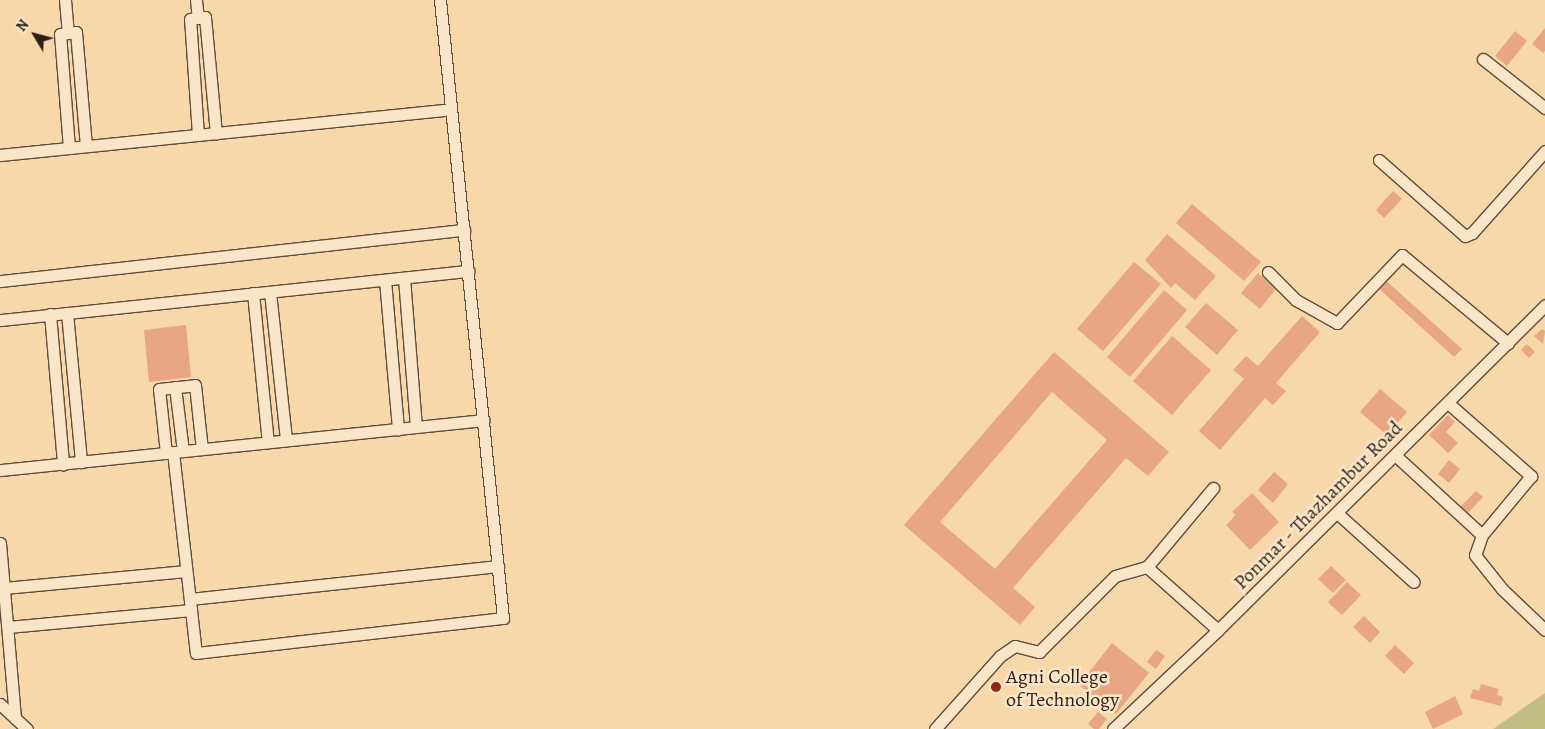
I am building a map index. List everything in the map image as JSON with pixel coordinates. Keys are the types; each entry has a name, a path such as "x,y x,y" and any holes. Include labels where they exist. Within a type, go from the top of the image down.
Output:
{"street":[{"path":"65,0 68,33"},
{"path":"196,0 198,18"},
{"path":"175,387 174,452 196,653 503,618 440,0"},
{"path":"198,134 190,19 205,17 216,133"},
{"path":"69,148 60,34 76,32 86,146"},
{"path":"1483,59 1545,108"},
{"path":"0,155 451,109"},
{"path":"1380,160 1465,236 1472,233 1545,151"},
{"path":"0,281 464,230"},
{"path":"1268,272 1296,300 1337,323 1402,255 1508,343"},
{"path":"0,320 468,271"},
{"path":"404,278 416,427"},
{"path":"385,280 398,429"},
{"path":"270,292 286,440"},
{"path":"253,293 268,442"},
{"name":"Ponmar - Thazhambur Road","path":"1113,729 1218,630 1545,305"},
{"path":"67,313 80,462"},
{"path":"50,314 62,464"},
{"path":"174,452 159,389 195,385 202,449"},
{"path":"1448,403 1531,476 1479,532 1475,555 1502,589 1545,630"},
{"path":"0,470 483,420"},
{"path":"1395,455 1479,532"},
{"path":"935,729 1000,656 1015,646 1039,652 1115,576 1147,568 1213,488"},
{"path":"1337,513 1414,582"},
{"path":"0,543 15,718"},
{"path":"8,627 498,566"},
{"path":"1147,568 1218,630"},
{"path":"4,588 186,572"},
{"path":"0,704 27,729"}],"shaded area":[{"path":"1545,693 1545,729 1493,729"}],"building":[{"path":"1545,28 1545,51 1543,53 1532,44"},
{"path":"1515,31 1527,41 1507,66 1495,56"},
{"path":"1393,191 1402,199 1384,218 1376,210"},
{"path":"1192,204 1261,262 1244,281 1176,223"},
{"path":"1167,234 1216,276 1195,300 1175,283 1171,288 1145,260"},
{"path":"1134,262 1161,284 1103,351 1077,329"},
{"path":"1258,273 1276,289 1260,309 1241,293"},
{"path":"1383,278 1462,349 1454,357 1376,286"},
{"path":"1164,290 1187,310 1130,377 1107,357"},
{"path":"1206,303 1238,330 1217,355 1185,327"},
{"path":"1302,316 1320,332 1276,383 1286,391 1273,405 1265,398 1220,450 1199,431 1244,379 1233,370 1246,356 1258,366"},
{"path":"186,325 191,377 149,382 144,330"},
{"path":"1542,329 1545,331 1543,344 1534,336"},
{"path":"1172,336 1211,370 1172,415 1133,381"},
{"path":"1527,344 1535,352 1529,358 1521,350"},
{"path":"1054,352 1169,452 1148,476 1126,458 1013,588 1035,607 1020,625 904,525","holes":["1052,392 1107,440 995,569 940,522"]},
{"path":"1380,389 1407,412 1387,435 1360,412"},
{"path":"1448,415 1455,422 1446,432 1458,443 1448,453 1429,435"},
{"path":"1449,460 1460,469 1449,483 1438,474"},
{"path":"1274,472 1288,484 1273,503 1258,490"},
{"path":"1476,491 1483,497 1465,516 1458,509"},
{"path":"1252,493 1279,522 1250,550 1226,525 1236,515 1232,512"},
{"path":"1331,566 1346,580 1333,593 1318,579"},
{"path":"1347,582 1361,595 1342,615 1328,602"},
{"path":"1364,616 1380,632 1370,643 1353,627"},
{"path":"1112,643 1149,673 1116,714 1079,685"},
{"path":"1395,645 1414,663 1404,674 1385,656"},
{"path":"1156,650 1165,656 1156,669 1147,662"},
{"path":"1481,684 1499,689 1497,695 1503,697 1501,706 1470,698 1473,689 1479,691"},
{"path":"1455,696 1463,714 1433,729 1425,712"},
{"path":"1098,712 1107,719 1099,729 1094,729 1088,724"}],"place":[{"name":"Agni College of Technology","path":"996,687"}]}
